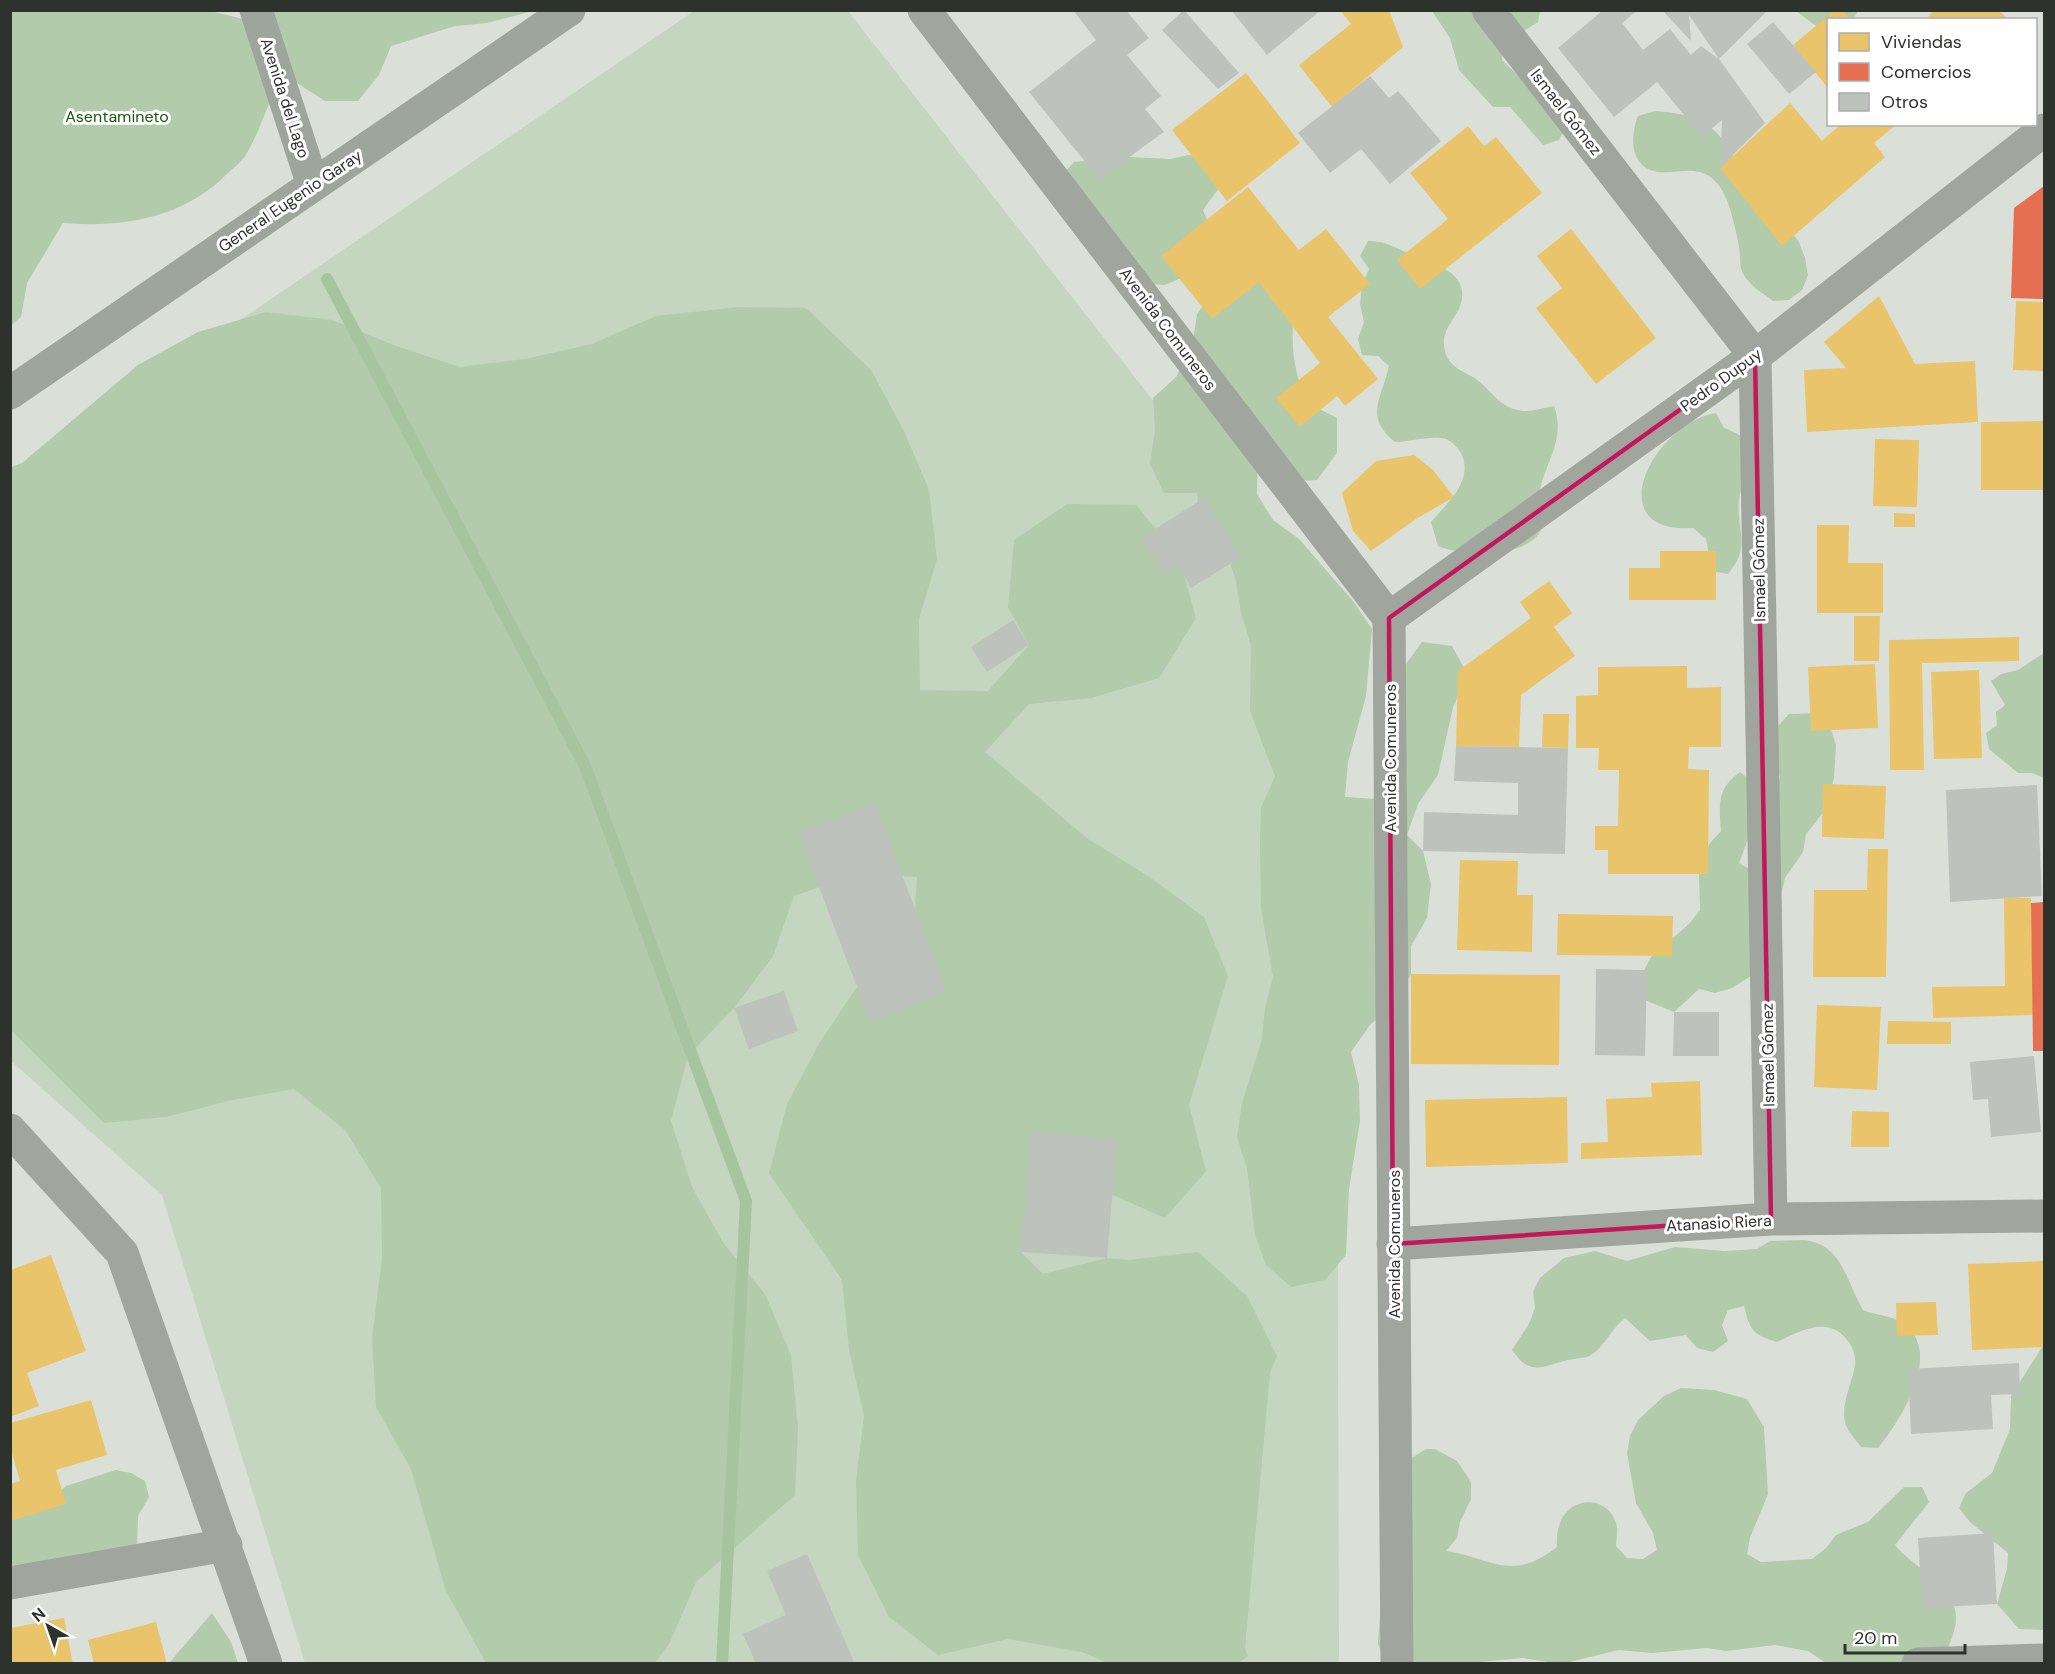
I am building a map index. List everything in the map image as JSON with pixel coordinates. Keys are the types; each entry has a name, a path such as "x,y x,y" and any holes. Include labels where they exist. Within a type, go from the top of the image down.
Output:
{"street":[{"name":"Avenida del Lago","path":"256,10 313,185"},
{"name":"General Eugenio Garay","path":"10,393 569,10"},
{"name":"Avenida Comuneros","path":"924,10 1389,618 1397,1664"},
{"name":"Ismael Gómez","path":"1488,10 1755,356 1771,1219"},
{"name":"Pedro Dupuy","path":"1389,618 1755,356 2044,130"},
{"path":"10,1130 122,1253 266,1664"},
{"name":"Atanasio Riera","path":"1394,1244 1771,1219 2044,1216"},
{"path":"10,1583 226,1545"},
{"path":"1918,1664 2044,1660"}],"highlighted area":[{"path":"1755,356 1771,1219 1393,1244 1389,618"}],"green space":[{"name":"Asentamineto","path":"206,10 264,24 254,11 533,11 487,23 455,26 391,46 379,75 358,101 325,101 297,83 276,86 245,156 211,188 172,210 152,217 108,224 63,223 27,283 21,317 11,325 11,11"},
{"path":"694,11 848,11 1336,634 1339,1663 305,1663 162,1195 11,1061 11,476"},
{"path":"1432,11 1540,11 1538,22 1505,43 1502,60 1567,123 1559,140 1543,145 1510,107 1493,107 1459,70 1450,38"},
{"path":"1796,11 1858,11 1854,18 1827,18 1827,29 1823,31"},
{"path":"1655,111 1688,116 1715,131 1799,242 1808,275 1802,290 1789,300 1773,301 1745,277 1731,211 1724,194 1715,181 1695,171 1658,172 1648,169 1637,158 1633,141 1638,116"},
{"path":"1188,155 1206,156 1222,184 1203,210 1209,225 1181,278 1165,285 1147,284 1062,175 1074,162 1129,157 1170,159"},
{"path":"1368,241 1387,244 1439,266 1447,270 1459,282 1462,299 1444,339 1446,354 1454,366 1476,379 1498,400 1512,408 1526,411 1554,406 1558,427 1555,447 1541,485 1543,522 1539,534 1529,543 1515,549 1481,553 1449,550 1438,546 1431,522 1457,492 1464,474 1462,455 1455,445 1440,438 1395,442 1385,433 1380,424 1377,407 1389,366 1378,356 1362,355 1358,339 1364,322 1360,304 1362,285 1369,269 1360,256"},
{"path":"1241,269 1294,307 1294,356 1298,378 1307,403 1337,418 1337,453 1317,480 1283,482 1258,460 1257,494 1273,520 1299,539 1353,601 1372,629 1366,696 1348,762 1345,797 1376,799 1403,668 1422,642 1452,646 1468,675 1453,707 1438,775 1418,804 1407,835 1423,851 1431,884 1427,918 1411,946 1411,974 1396,1003 1370,1025 1351,1052 1359,1085 1360,1121 1349,1189 1346,1255 1325,1280 1291,1287 1266,1265 1255,1235 1247,1168 1237,1137 1242,1103 1262,1039 1265,1008 1273,977 1261,908 1260,841 1261,808 1275,776 1250,711 1251,645 1241,613 1236,580 1224,548 1201,525 1197,493 1164,493 1150,464 1155,430 1153,398 1176,377 1192,347 1197,314 1216,289"},
{"path":"738,307 806,308 871,370 904,431 929,490 937,559 919,619 920,690 988,691 1029,645 1008,608 1014,540 1067,504 1136,505 1179,557 1196,618 1159,678 1091,698 1029,704 985,752 1088,839 1148,876 1204,917 1228,976 1189,1105 1206,1171 1165,1218 1106,1192 1021,1252 1043,1274 1107,1258 1129,1260 1198,1252 1247,1296 1277,1356 1270,1373 1245,1648 1248,1656 1239,1663 1107,1663 1082,1652 1008,1639 938,1655 889,1617 858,1555 856,1482 864,1416 849,1349 842,1280 769,1173 787,1104 820,1042 859,984 913,943 917,877 856,874 794,896 773,956 734,1008 688,1056 671,1121 692,1187 724,1244 765,1294 791,1355 798,1429 795,1495 696,1582 670,1642 655,1663 486,1663 446,1591 411,1469 376,1407 372,1338 382,1259 381,1188 345,1130 294,1089 232,1100 166,1117 104,1123 11,1030 11,467 22,463 138,365 198,332 266,312 332,320 396,346 460,367 525,359 592,344 656,316"},
{"path":"1716,413 1724,428 1747,442 1753,457 1739,500 1741,546 1735,564 1728,574 1712,571 1706,539 1693,528 1664,525 1647,514 1642,497 1645,476 1656,455 1673,436 1694,421"},
{"path":"2044,653 2044,778 2032,773 2018,773 1989,749 1986,733 1997,725 1996,712 2005,705 1991,681 2001,674 2018,670"},
{"path":"1822,713 1830,726 1836,745 1834,778 1826,809 1806,834 1803,852 1785,878 1781,895 1782,911 1762,969 1732,988 1715,993 1699,989 1674,1012 1645,1000 1637,984 1651,957 1690,923 1700,910 1699,876 1702,859 1710,843 1721,831 1720,805 1727,784 1740,772 1754,783 1751,831 1739,863 1753,871 1780,777 1776,760 1778,726 1789,714"},
{"path":"1803,1240 1826,1248 1835,1256 1863,1310 1900,1322 1916,1338 1920,1353 1919,1370 1914,1387 1897,1421 1878,1448 1861,1447 1846,1424 1844,1409 1855,1366 1854,1352 1840,1332 1832,1328 1804,1330 1777,1342 1753,1330 1744,1306 1728,1310 1722,1325 1728,1341 1713,1352 1697,1348 1686,1335 1650,1341 1625,1318 1600,1347 1586,1357 1537,1367 1525,1364 1512,1350 1529,1324 1535,1308 1533,1292 1540,1278 1564,1258 1595,1251 1627,1261 1675,1247 1725,1251 1757,1249 1770,1241"},
{"path":"2044,1344 2044,1630 2019,1629 1997,1604 2007,1569 2008,1553 1970,1522 1959,1508 1966,1493 1992,1473 2010,1429 2011,1396"},
{"path":"1681,1388 1714,1390 1747,1399 1764,1427 1768,1494 1750,1538 1747,1554 1761,1562 1812,1559 1826,1548 1836,1535 1868,1522 1904,1487 1922,1487 1929,1502 1895,1545 1942,1587 1954,1607 1956,1619 1954,1630 1942,1664 1826,1663 1808,1651 1775,1645 1726,1651 1707,1648 1652,1653 1619,1650 1561,1664 1523,1658 1468,1663 1392,1664 1385,1660 1378,1644 1381,1597 1410,1459 1426,1449 1435,1449 1457,1461 1471,1482 1471,1499 1460,1522 1457,1538 1446,1551 1502,1565 1527,1564 1557,1547 1558,1529 1564,1516 1572,1507 1583,1503 1594,1503 1604,1507 1612,1515 1617,1529 1616,1546 1627,1558 1643,1559 1657,1550 1653,1533 1636,1503 1627,1453 1630,1436 1638,1420 1664,1396"},
{"path":"116,1470 131,1473 145,1481 149,1497 138,1516 137,1549 11,1577 10,1499 54,1497 66,1486"},
{"path":"212,1613 231,1642 238,1663 169,1663"}],"building: Viviendas":[{"path":"1340,10 1389,10 1403,47 1332,107 1299,65 1351,24"},
{"path":"1835,10 1843,10 1849,18 1827,18 1827,87 1793,45"},
{"path":"1933,10 1998,10 2007,18 1928,18"},
{"path":"1246,73 1300,143 1227,201 1172,130"},
{"path":"1790,103 1822,141 1839,126 1895,126 1874,143 1885,157 1782,246 1720,168"},
{"path":"1468,126 1484,146 1496,137 1542,193 1420,289 1397,260 1448,219 1410,173"},
{"path":"1248,187 1299,250 1326,229 1370,284 1328,317 1378,379 1345,406 1337,396 1300,427 1276,398 1320,363 1259,282 1212,319 1161,256"},
{"path":"1571,229 1656,338 1596,384 1536,308 1562,288 1537,256"},
{"path":"1879,296 1915,364 1975,361 1978,422 1807,432 1804,370 1846,368 1824,342"},
{"path":"2016,301 2044,302 2044,371 2013,370"},
{"path":"2044,421 2044,490 1981,490 1981,422"},
{"path":"1875,439 1919,440 1917,507 1873,506"},
{"path":"1414,455 1433,470 1454,497 1416,519 1371,551 1353,531 1342,493 1376,461"},
{"path":"1894,513 1915,514 1915,527 1894,527"},
{"path":"1817,525 1849,525 1848,563 1883,563 1883,613 1817,613"},
{"path":"1660,551 1716,551 1716,600 1629,600 1629,568 1660,568"},
{"path":"1549,581 1572,613 1554,627 1575,656 1521,695 1519,747 1456,746 1458,671 1531,618 1520,602"},
{"path":"1854,616 1880,616 1879,661 1854,661"},
{"path":"2019,637 2019,661 1922,663 1924,770 1890,770 1889,640"},
{"path":"1875,664 1878,728 1811,731 1808,667"},
{"path":"1687,666 1687,688 1721,687 1721,747 1689,747 1688,769 1709,770 1708,874 1608,874 1608,850 1595,850 1595,826 1618,826 1619,770 1598,770 1599,748 1576,748 1576,696 1598,695 1598,667"},
{"path":"1979,670 1982,758 1934,759 1931,672"},
{"path":"1543,714 1569,714 1568,748 1542,747"},
{"path":"1823,784 1886,786 1884,839 1822,837"},
{"path":"1868,849 1888,849 1886,977 1813,977 1814,890 1867,890"},
{"path":"1460,860 1518,861 1517,895 1533,895 1532,952 1457,950"},
{"path":"2004,898 2031,898 2033,1015 1933,1018 1932,987 2005,986"},
{"path":"1558,914 1673,916 1672,956 1557,955"},
{"path":"1411,974 1560,975 1559,1065 1411,1064"},
{"path":"1817,1005 1881,1007 1877,1090 1814,1087"},
{"path":"1888,1021 1951,1022 1951,1044 1887,1044"},
{"path":"1700,1081 1702,1155 1581,1159 1581,1143 1608,1142 1606,1099 1652,1097 1651,1083"},
{"path":"1567,1097 1568,1163 1426,1167 1425,1100"},
{"path":"1852,1111 1889,1112 1889,1147 1851,1147"},
{"path":"51,1255 86,1351 27,1373 39,1406 10,1417 10,1270"},
{"path":"2044,1261 2044,1347 1972,1350 1968,1264"},
{"path":"1936,1302 1938,1335 1897,1336 1896,1303"},
{"path":"91,1400 107,1455 56,1470 66,1504 10,1521 10,1484 20,1481 10,1446 10,1423"},
{"path":"64,1618 73,1664 10,1664 10,1628"},
{"path":"156,1622 167,1664 94,1664 88,1640"}],"building: Comercios":[{"path":"2044,186 2044,299 2011,298 2014,208"},
{"path":"2044,902 2044,1051 2033,1051 2031,903"}],"building: Otros":[{"path":"1073,10 1126,10 1149,38 1127,55 1161,96 1145,109 1164,132 1099,179 1029,92 1096,40"},
{"path":"1184,10 1239,73 1218,89 1162,30"},
{"path":"1231,10 1321,10 1267,55"},
{"path":"1603,10 1638,10 1622,23 1643,50 1670,29 1691,55 1701,46 1719,59 1765,123 1720,168 1722,120 1702,137 1657,82 1614,117 1558,48"},
{"path":"1662,10 1768,10 1719,59 1689,15 1691,41"},
{"path":"1773,22 1816,72 1789,94 1747,44"},
{"path":"1370,76 1389,98 1398,91 1441,141 1390,184 1361,149 1330,173 1298,133"},
{"path":"1204,498 1241,557 1191,588 1178,564 1163,573 1141,538"},
{"path":"1013,620 1029,645 987,672 971,647"},
{"path":"1456,746 1568,748 1565,854 1423,851 1424,812 1518,815 1518,783 1454,781"},
{"path":"2037,785 2042,896 1950,902 1946,790"},
{"path":"875,803 946,991 870,1021 798,832"},
{"path":"1596,969 1647,970 1645,1056 1595,1055"},
{"path":"784,991 798,1031 749,1049 734,1008"},
{"path":"1674,1012 1719,1012 1719,1056 1673,1056"},
{"path":"2034,1056 2041,1132 1991,1137 1988,1099 1973,1100 1970,1062"},
{"path":"1031,1132 1117,1139 1107,1258 1021,1252"},
{"path":"2019,1363 2020,1394 1991,1395 1993,1429 1911,1434 1908,1369"},
{"path":"1993,1533 1997,1604 1922,1608 1918,1538"},
{"path":"807,1554 855,1664 756,1664 743,1634 786,1615 767,1571"}],"waterway":[{"path":"327,279 585,766 746,1201 722,1664"}]}
